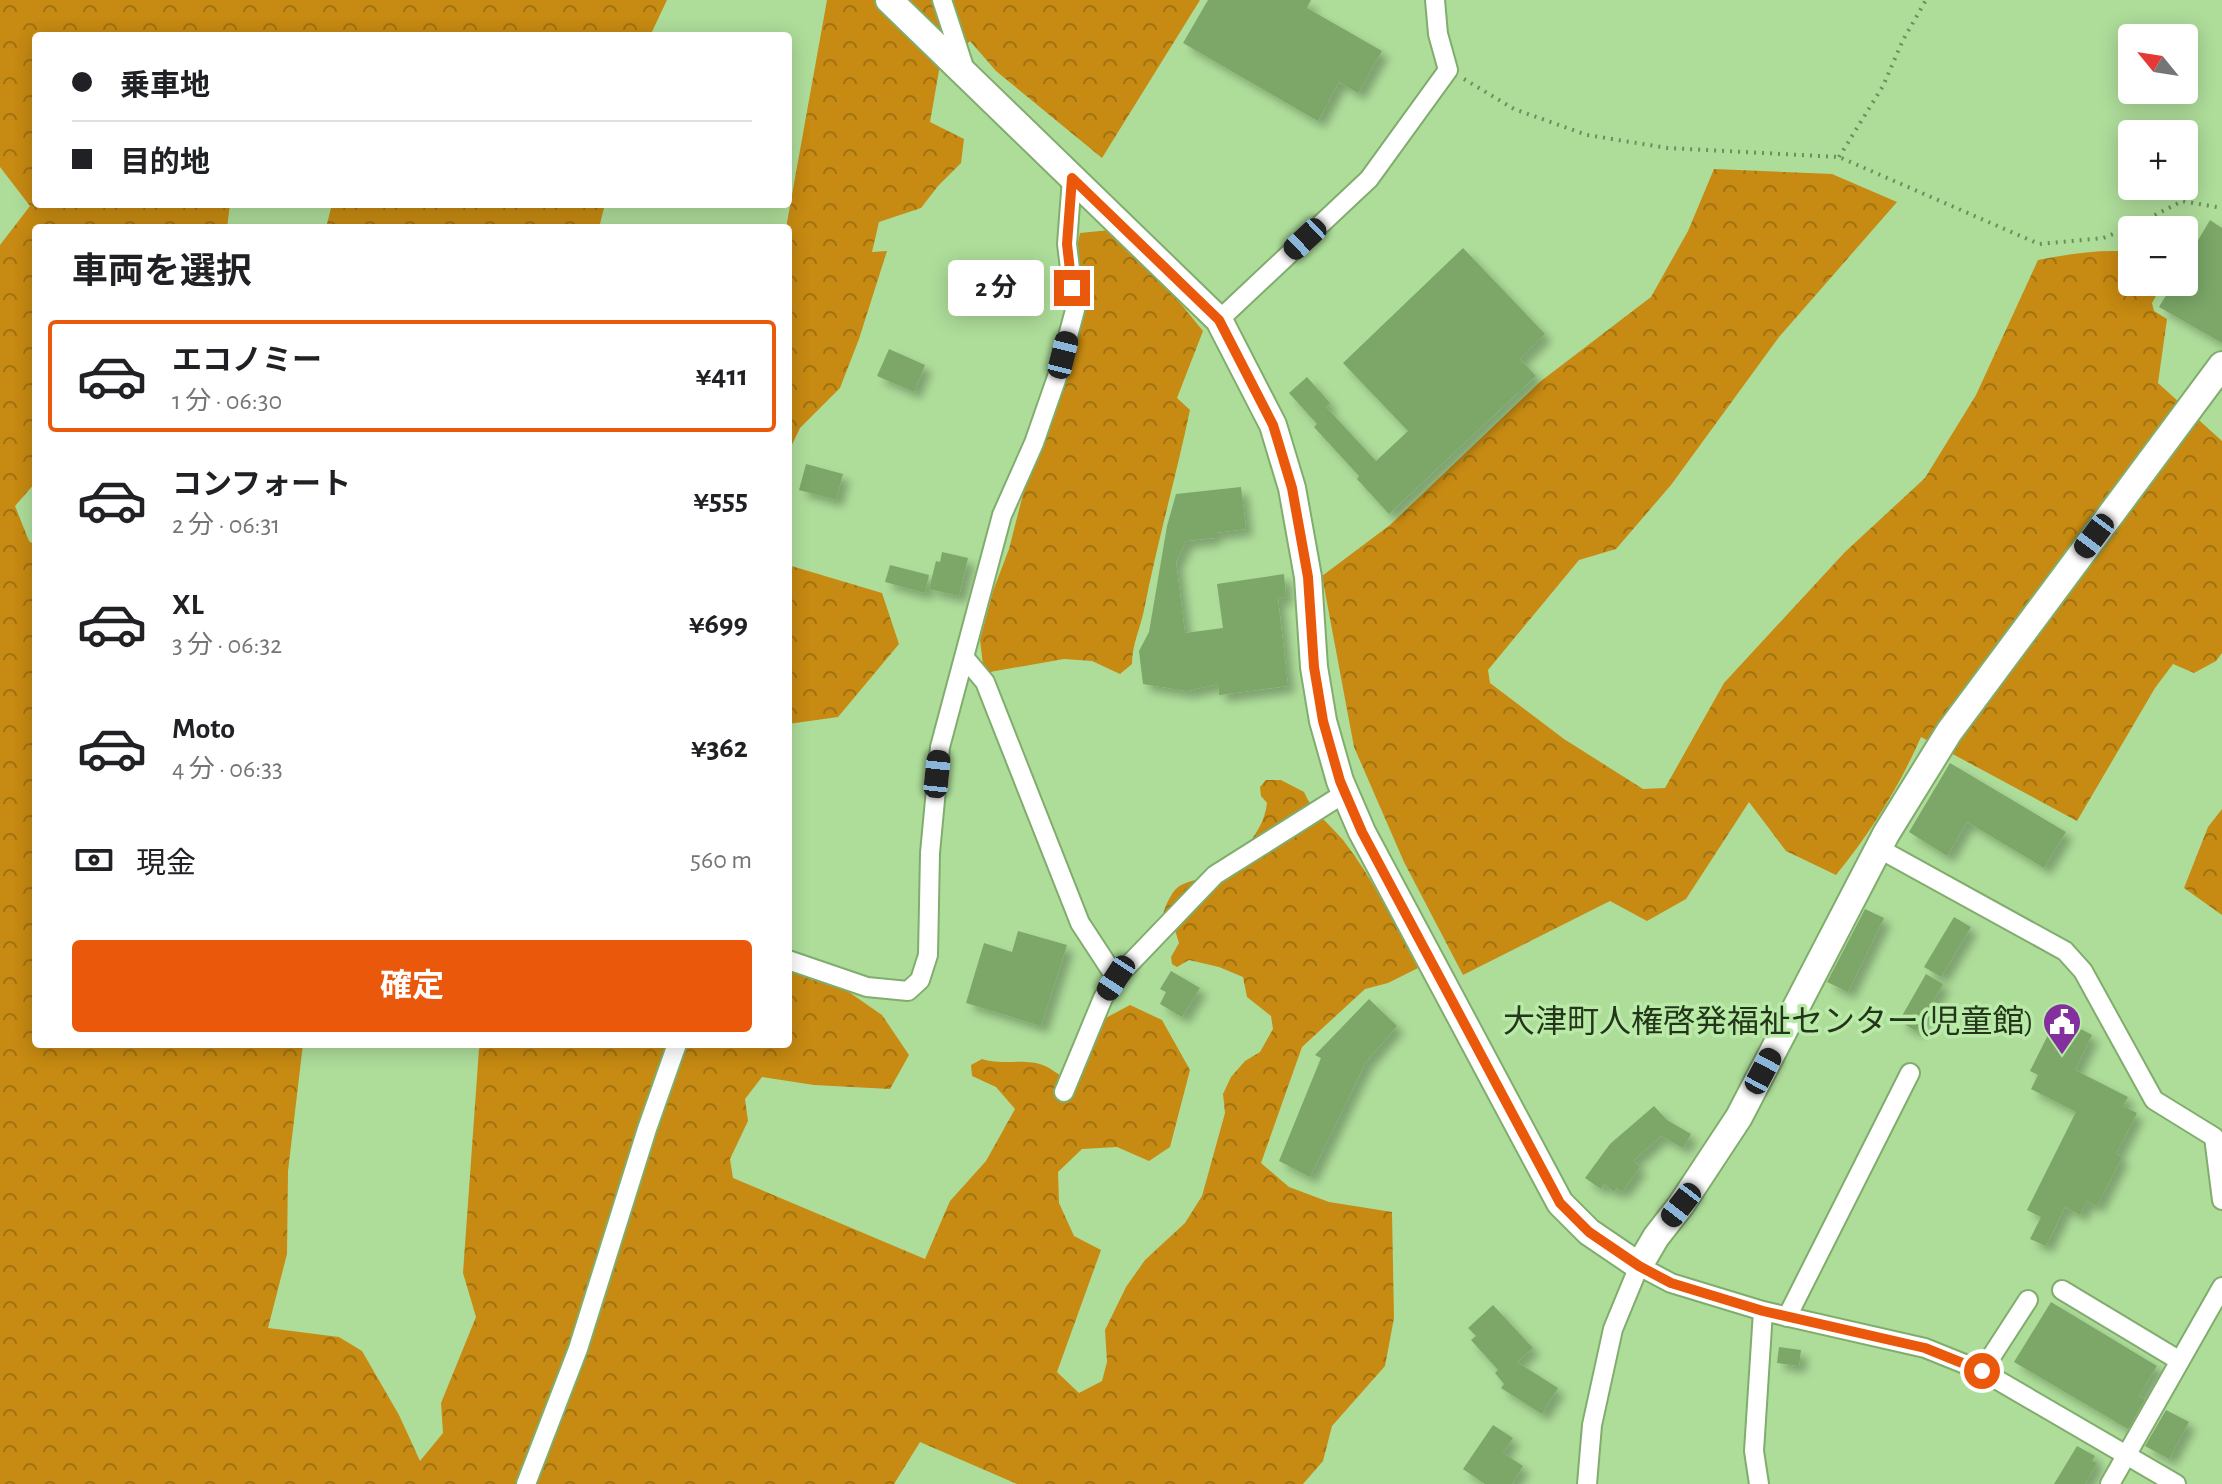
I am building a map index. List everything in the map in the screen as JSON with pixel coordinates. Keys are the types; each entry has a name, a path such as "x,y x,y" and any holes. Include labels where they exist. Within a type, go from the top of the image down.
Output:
{"street":[{"path":"889,0 1219,320 1273,425 1292,488 1308,577 1314,667 1323,721 1345,793 1362,832 1560,1203 1589,1232 1639,1266 1671,1283 1763,1311 1925,1348 1982,1371 2176,1484"},
{"path":"942,0 966,75"},
{"path":"1219,320 1369,179 1448,70 1438,34 1435,0"},
{"path":"792,961 867,987 908,991 920,980 928,955 930,853 940,747 1002,515 1034,443 1057,377 1075,310 1067,244 1072,178"},
{"path":"1587,1484 1592,1425 1613,1329 1639,1266 1739,1117 1878,848 1949,732 2222,365"},
{"path":"964,657 985,682 1080,923 1116,978"},
{"path":"1064,1092 1103,998 1116,978 1215,875 1345,793"},
{"path":"1878,848 2065,951 2083,971 2154,1100 2214,1137 2222,1200"},
{"path":"526,1484 578,1349 676,1048"},
{"path":"1787,1317 1910,1073"},
{"path":"2110,1484 2222,1287"},
{"path":"2062,1290 2180,1361"},
{"path":"1982,1371 2028,1300"},
{"path":"1759,1484 1754,1451 1763,1311"}],"path":[{"path":"1839,157 1883,86 1903,40 1926,0"},
{"path":"1448,70 1514,109 1587,135 1668,148 1839,157 2039,244 2103,238 2182,201 2222,208"}],"green space":[{"path":"0,0 667,0 652,32 32,32 32,208 230,208 228,224 32,224 32,487 15,506 32,543 32,1048 303,1048 288,1171 287,1254 268,1328 339,1337 362,1351 399,1415 420,1461 443,1433 441,1403 476,1317 463,1273 479,1049 792,1048 792,953 882,1015 909,1055 890,1089 814,1085 762,1077 745,1099 748,1121 730,1159 733,1178 925,1259 950,1201 986,1161 1015,1109 996,1087 972,1076 971,1065 982,1059 1037,1063 1064,1078 1079,1082 1102,1020 1130,1005 1162,1020 1190,1070 1170,1147 1149,1161 1117,1147 1082,1149 1058,1172 1059,1203 1074,1236 1101,1250 1057,1372 1079,1393 1102,1381 1107,1362 1105,1330 1126,1287 1145,1260 1185,1223 1202,1196 1225,1113 1223,1094 1231,1077 1245,1061 1260,1052 1273,1029 1271,1016 1247,997 1243,977 1189,960 1177,967 1172,964 1171,957 1179,943 1175,930 1162,921 1163,913 1179,886 1212,872 1244,848 1264,816 1267,803 1261,796 1260,787 1266,780 1281,780 1304,792 1316,811 1354,855 1418,968 1388,983 1365,989 1302,1047 1261,1163 1289,1187 1329,1202 1392,1212 1394,1318 1385,1366 1332,1426 1323,1461 1303,1484 1017,1484 920,1442 894,1484 0,1484 0,245 30,206 0,167"},
{"path":"827,0 1200,0 1102,158 996,71 970,41 940,65 930,122 964,139 961,163 921,208 879,222 872,252 887,251 840,388 800,428 792,445 792,224 787,224"},
{"path":"1714,169 1832,174 1897,202 1779,337 1671,485 1616,549 1579,560 1488,670 1490,683 1564,739 1643,789 1665,788 1724,683 1845,552 1925,478 1976,395 2038,260 2108,251 2118,251 2118,296 2156,296 2152,303 2154,311 2167,319 2158,383 2222,441 2222,653 2216,661 2194,673 2173,664 2155,688 2077,821 1921,737 1883,809 1836,875 1786,851 1749,802 1686,899 1647,921 1610,901 1463,975 1404,862 1354,747 1322,576 1390,525 1541,381 1651,297 1688,231"},
{"path":"331,208 604,208 600,224 327,224"},
{"path":"1110,230 1163,282 1203,331 1177,398 1190,410 1132,664 1120,674 1092,661 1064,659 984,673 980,640 993,591 1009,549 1030,467 1064,378 1073,266 1080,233"},
{"path":"792,566 882,593 899,644 838,717 792,723"},
{"path":"2222,809 2222,915 2184,888 2208,827"}],"building":[{"path":"1208,0 1311,0 1307,8 1382,51 1358,93 1339,82 1318,121 1183,43"},
{"path":"2210,220 2222,228 2222,343 2159,307 2166,296 2198,296 2198,240"},
{"path":"1463,248 1545,334 1520,359 1536,376 1389,514 1289,393 1307,377 1330,403 1326,407 1376,461 1408,431 1343,363"},
{"path":"889,349 925,365 914,392 877,376"},
{"path":"806,464 843,474 836,500 799,490"},
{"path":"1241,487 1246,529 1214,533 1214,538 1186,541 1176,562 1185,633 1223,628 1217,584 1284,574 1286,597 1278,599 1288,686 1219,695 1218,684 1187,691 1143,684 1139,651 1149,632 1167,526 1176,494"},
{"path":"942,552 968,558 959,596 929,589 936,561 940,562"},
{"path":"890,565 929,575 925,593 885,582"},
{"path":"1950,763 2066,832 2044,868 1967,822 1947,856 1909,832"},
{"path":"1865,909 1884,918 1848,992 1827,982"},
{"path":"1954,917 1971,927 1941,977 1924,967"},
{"path":"1018,931 1067,945 1041,1026 966,1003 984,943 1012,952"},
{"path":"1171,971 1200,988 1182,1017 1160,1004 1166,992 1160,989"},
{"path":"1926,974 1943,984 1916,1031 1899,1021"},
{"path":"1369,999 1397,1026 1366,1062 1310,1177 1279,1161 1321,1058 1315,1055"},
{"path":"2064,1020 2092,1035 2075,1070 2128,1097 2123,1106 2137,1113 2116,1154 2122,1157 2097,1206 2087,1201 2080,1215 2065,1207 2046,1246 2030,1239 2041,1217 2027,1210 2076,1112 2031,1089 2038,1075 2030,1071 2048,1035 2055,1039"},
{"path":"1654,1106 1667,1120 1691,1134 1683,1148 1661,1136 1633,1161 1640,1167 1622,1192 1617,1188 1614,1192 1604,1184 1601,1189 1585,1178 1610,1144"},
{"path":"2051,1302 2157,1366 2139,1396 2145,1399 2128,1429 2014,1362"},
{"path":"1493,1305 1533,1348 1517,1362 1558,1388 1542,1414 1501,1388 1504,1384 1495,1373 1498,1370 1471,1340 1476,1336 1468,1328"},
{"path":"1779,1347 1801,1350 1799,1366 1777,1363"},
{"path":"2166,1410 2189,1422 2169,1459 2145,1446"},
{"path":"1493,1425 1513,1438 1503,1453 1523,1466 1512,1484 1485,1484 1463,1469"},
{"path":"2077,1446 2095,1456 2092,1461 2097,1463 2085,1484 2054,1484"}],"place":[{"name":"大津町人権啓発福祉センター(児童館)","path":"2062,1056"}],"route":[{"path":"1072,288 1067,244 1072,178 1219,320 1273,425 1292,488 1308,577 1314,667 1323,721 1340,781 1362,832 1560,1203 1589,1232 1639,1266 1671,1283 1763,1311 1925,1348 1982,1371"}]}
